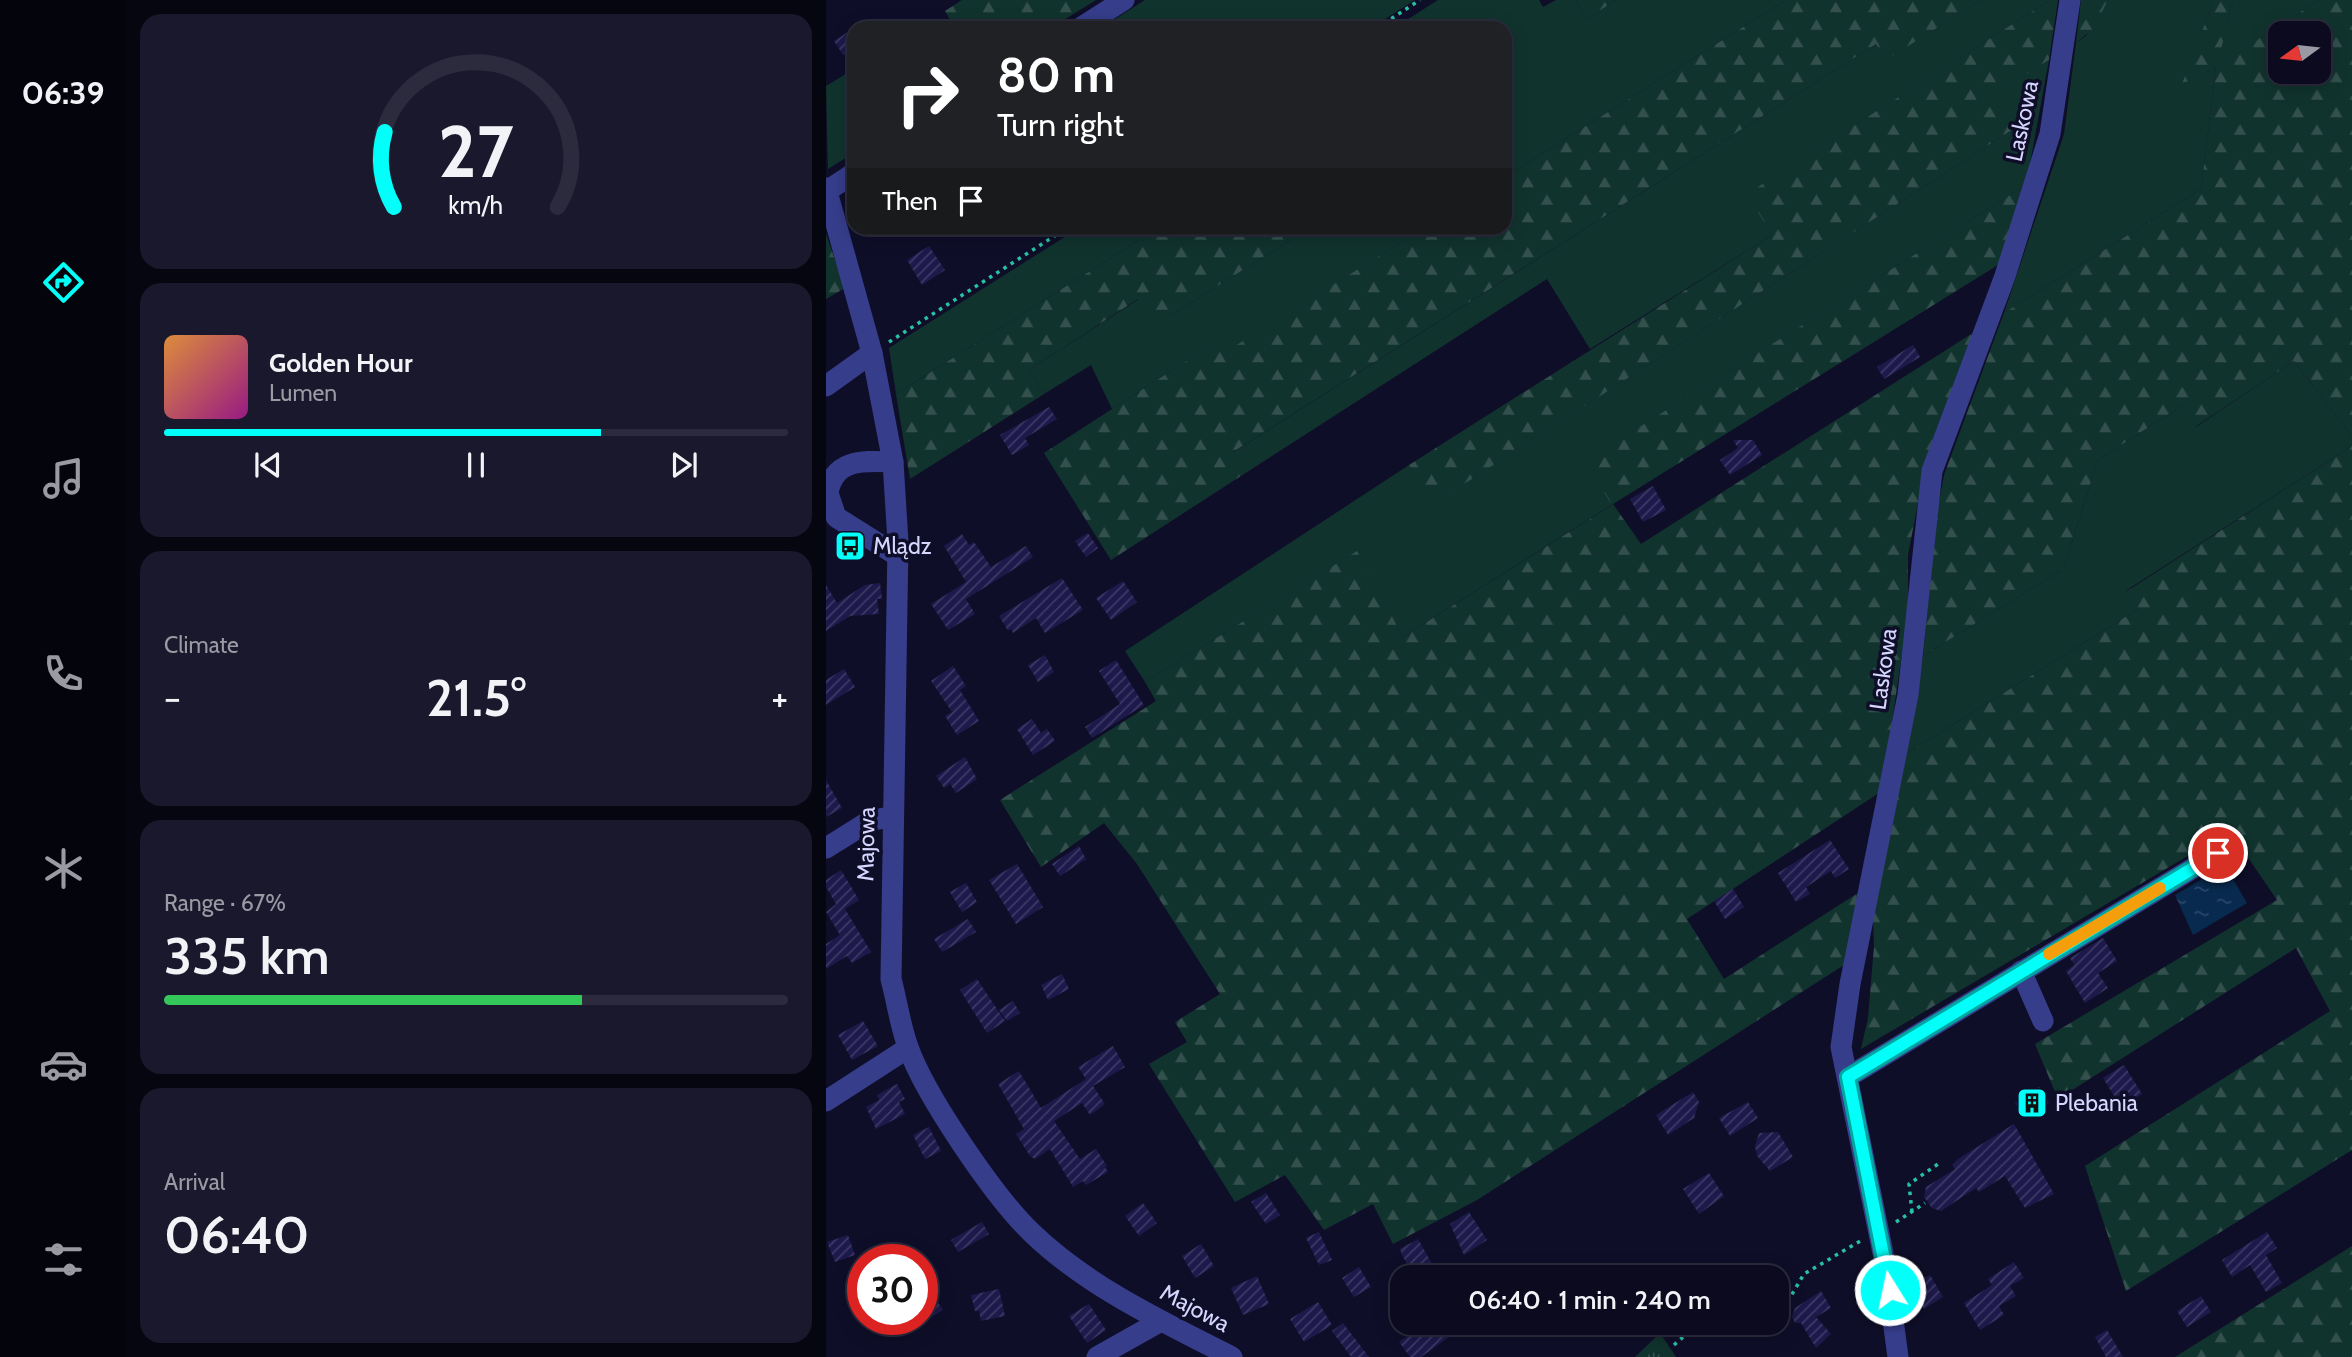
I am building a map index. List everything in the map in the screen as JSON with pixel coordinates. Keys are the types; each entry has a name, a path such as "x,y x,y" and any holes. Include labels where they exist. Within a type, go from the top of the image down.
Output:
{"street":[{"path":"1091,21 1124,0"},
{"name":"Laskowa","path":"1898,1357 1886,1268 1842,1047 1848,997 1908,695 1932,471 2005,276 2050,135 2070,0"},
{"path":"826,189 847,177"},
{"name":"Majowa","path":"826,189 872,353 893,462 898,556 891,979 908,1048 931,1092 978,1167 1032,1233 1084,1275 1161,1321 1232,1357"},
{"path":"826,386 872,353"},
{"path":"893,462 850,463 835,473 828,493 836,517 898,556"},
{"path":"826,848 871,820 892,817"},
{"path":"1848,1077 2218,853"},
{"path":"2021,971 2043,1021"},
{"path":"826,1101 908,1048"},
{"path":"1097,1357 1161,1321"}],"path":[{"path":"1388,21 1420,0"},
{"path":"872,353 1056,235"},
{"path":"1912,1212 1909,1184 1941,1162"},
{"path":"1893,1224 1925,1203"},
{"path":"1789,1299 1804,1273 1860,1239 1868,1244"},
{"path":"1674,1345 1685,1335"}],"green space":[{"path":"962,0 1096,0 1062,21 951,21 945,11"},
{"path":"1145,0 1415,0 1382,21 1112,21"},
{"path":"1438,0 1539,0 1543,7 1556,0 1575,0 1587,19 1616,0 1786,0 1512,173 1512,21 1405,21"},
{"path":"1575,0 1616,0 1587,19"},
{"path":"1786,0 1981,0 1886,60 1876,44 1233,452 1244,474 1111,560 1044,453 1219,340 1227,351 1413,235 1512,235 1512,173"},
{"path":"1981,0 2050,0 1748,194 1772,235 1590,349 1547,279 1244,474 1232,453 1876,44 1886,59"},
{"path":"2050,0 2058,0 2049,60 1998,92 2018,126 1433,504 1409,465 1772,235 1747,194"},
{"path":"2081,0 2108,0 2093,29 2076,43"},
{"path":"2108,0 2214,0 2183,83 2216,67 2201,189 2004,313 2064,134 2076,43 2086,36"},
{"path":"2214,0 2233,0 2217,66 2268,33 2268,84 2331,84 2331,21 2287,21 2319,0 2352,0 2352,436 2294,361 2195,427 2183,405 2098,460 2063,569 1923,656 1937,513 1944,475 2004,313 2201,189 2216,67 2182,84"},
{"path":"2233,0 2319,0 2287,21 2268,21 2268,33 2216,67"},
{"path":"2049,60 2026,185 1586,461 1613,504 1403,637 1356,552 1145,682 1125,651 1409,465 1434,503 2018,126 1997,92"},
{"path":"847,73 847,157 828,169 826,86"},
{"path":"2026,185 1998,265 1613,504 1641,544 1976,331 1922,482 1908,555 1908,612 1882,791 1687,919 1724,979 1861,891 1844,965 1477,1200 1393,1244 1373,1204 1324,1230 1285,1175 1235,1202 1149,1064 1187,1042 1175,1022 1220,994 1137,864 1104,823 1041,867 1000,800 1156,701 1145,682 1357,551 1403,637 1612,505 1585,461"},
{"path":"826,234 845,288 826,299"},
{"path":"1068,235 1147,235 896,394 889,348"},
{"path":"1147,235 1299,235 1171,315 1147,312 1138,299 1029,370 1044,394 910,479 896,394"},
{"path":"1299,235 1413,235 1227,352 1218,341 1112,409 1091,365 1044,394 1029,370 1139,299 1171,315"},
{"path":"2294,361 2352,436 2352,446 2127,590 2138,609 1906,754 1923,656 2063,569 2098,460 2183,405 2196,427"},
{"path":"2352,446 2352,1150 2126,1291 2085,1166 2330,1011 2296,948 2058,1099 2035,1044 2277,900 2230,831 1861,1049 1868,1018 1874,946 1873,917 1906,754 2138,609 2127,591"},
{"path":"2352,1246 2352,1357 2175,1357"},
{"path":"1658,1335 1661,1335 1676,1357 1635,1357"}],"water":[{"path":"2225,866 2247,903 2193,935 2175,895"}],"building":[{"path":"847,33 847,52 843,55 834,41"},
{"path":"929,246 945,270 922,285 907,260"},
{"path":"1913,345 1920,357 1884,379 1877,367"},
{"path":"1049,407 1057,419 1025,438 1029,445 1012,455 1000,435"},
{"path":"1733,440 1753,440 1762,455 1730,475 1720,460 1738,448"},
{"path":"1653,486 1666,510 1643,522 1630,499"},
{"path":"1088,533 1098,548 1086,557 1075,541"},
{"path":"962,534 969,545 974,542 991,567 1026,546 1033,557 966,599 975,614 948,630 931,604 966,582 944,546"},
{"path":"1062,578 1083,610 1045,633 1036,618 1013,633 1011,629 1008,631 999,616"},
{"path":"1123,581 1137,602 1111,620 1096,598"},
{"path":"880,583 882,599 877,599 879,614 850,616 826,631 826,585 837,603 865,585"},
{"path":"1045,655 1054,672 1038,682 1028,665"},
{"path":"1116,660 1144,705 1092,738 1085,727 1120,704 1099,671"},
{"path":"953,666 966,686 960,690 979,721 957,735 945,716 952,712 931,681"},
{"path":"844,669 855,687 826,705 826,680"},
{"path":"1032,719 1041,733 1047,729 1055,741 1033,755 1017,729"},
{"path":"965,757 977,779 956,793 950,784 944,788 936,776"},
{"path":"826,780 842,808 826,817"},
{"path":"1830,840 1849,869 1835,878 1831,871 1806,887 1810,894 1796,902 1778,873"},
{"path":"1079,846 1086,859 1060,876 1052,864"},
{"path":"1017,864 1043,907 1016,924 989,880"},
{"path":"841,870 859,900 845,909 871,952 852,963 847,956 826,969 826,944 840,935 826,912 836,904 826,887 826,880"},
{"path":"966,883 977,902 962,912 950,892"},
{"path":"1733,889 1744,907 1725,919 1714,901"},
{"path":"968,919 976,932 942,952 934,939"},
{"path":"2103,938 2117,961 2098,973 2108,988 2085,1003 2066,971 2074,965 2070,958"},
{"path":"1062,974 1069,989 1048,1000 1041,985"},
{"path":"977,979 1005,1021 987,1033 960,990"},
{"path":"1013,1001 1020,1013 1007,1021 999,1010"},
{"path":"863,1021 878,1046 852,1060 838,1035"},
{"path":"1113,1046 1125,1067 1093,1086 1105,1104 1090,1115 1082,1103 1054,1121 1080,1159 1096,1149 1107,1166 1105,1167 1108,1172 1086,1185 1083,1181 1073,1187 1050,1149 1035,1159 1030,1156 1016,1134 1024,1129 998,1084 1019,1071 1041,1108 1086,1079 1078,1067"},
{"path":"2124,1065 2142,1094 2121,1107 2103,1078"},
{"path":"897,1084 905,1099 899,1102 905,1114 876,1129 866,1107 879,1100 877,1095"},
{"name":"Plebania","path":"2039,1087 2049,1103 2025,1118 2015,1103"},
{"path":"1693,1092 1699,1102 1694,1118 1668,1135 1656,1115"},
{"path":"1748,1102 1758,1118 1730,1136 1719,1118"},
{"path":"2014,1124 2054,1194 2025,1208 2005,1176 1979,1192 1976,1188 1941,1211 1932,1208 1924,1197 1926,1187 1955,1169 1952,1165 1958,1159"},
{"path":"929,1127 941,1151 925,1159 913,1135"},
{"path":"1778,1132 1793,1157 1770,1171 1757,1156 1755,1146 1759,1133"},
{"path":"1709,1173 1724,1196 1699,1214 1683,1189"},
{"path":"1266,1193 1280,1215 1266,1224 1251,1202"},
{"path":"1143,1203 1157,1223 1139,1236 1125,1216"},
{"path":"1469,1212 1487,1240 1464,1255 1450,1224"},
{"path":"982,1222 989,1234 958,1252 951,1240"},
{"path":"1319,1232 1332,1260 1319,1265 1306,1238"},
{"path":"2267,1232 2277,1248 2266,1255 2282,1283 2266,1292 2250,1265 2232,1277 2222,1260"},
{"path":"848,1235 851,1244 847,1244 847,1258 835,1262 827,1242"},
{"path":"1418,1239 1433,1265 1408,1265 1400,1249"},
{"path":"1201,1244 1214,1266 1195,1278 1182,1256"},
{"path":"2014,1262 2024,1278 2010,1286 2016,1296 1999,1306 2004,1315 1980,1330 1964,1303 1992,1285 1988,1279"},
{"path":"1359,1267 1371,1287 1354,1297 1342,1278"},
{"path":"1930,1275 1943,1297 1924,1309 1910,1286"},
{"path":"1257,1276 1269,1304 1243,1315 1231,1288"},
{"path":"999,1289 1005,1316 981,1321 971,1295"},
{"path":"1821,1291 1831,1308 1816,1317 1831,1334 1816,1348 1801,1323 1795,1323 1792,1317 1795,1308"},
{"path":"2201,1296 2211,1312 2187,1327 2177,1311"},
{"path":"1318,1302 1332,1325 1304,1342 1290,1319"},
{"path":"1089,1304 1106,1330 1087,1343 1069,1316"},
{"path":"1343,1323 1369,1357 1351,1357 1332,1331"},
{"path":"2107,1330 2123,1357 2106,1357 2095,1337"},
{"path":"1409,1335 1452,1335 1421,1357 1410,1357 1399,1342"}],"slow traffic":[{"path":"2049,954 2160,888"}],"place":[{"name":"Mlądz","path":"850,546"},
{"name":"Plebania","path":"2032,1103"}],"route":[{"path":"1890,1290 1848,1077 2218,853"}]}
